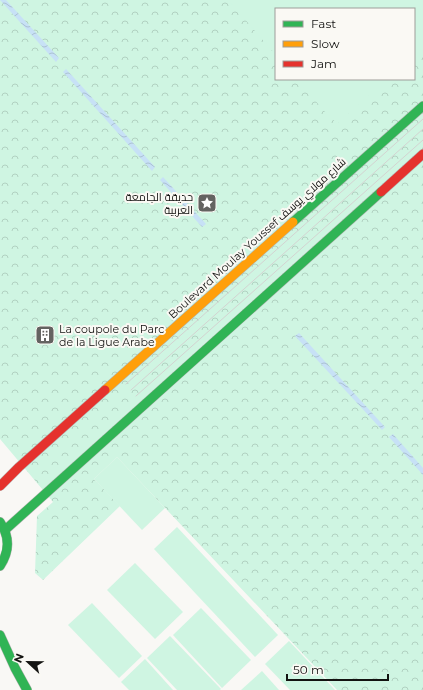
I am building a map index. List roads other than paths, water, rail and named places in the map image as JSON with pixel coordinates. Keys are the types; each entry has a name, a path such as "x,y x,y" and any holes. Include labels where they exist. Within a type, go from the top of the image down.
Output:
{"main road":[{"name":"Boulevard Moulay Youssef شارع مولاي يوسف","path":"0,486 19,467 423,106"},
{"path":"0,566 5,560 8,549 8,538 2,526 423,154"},
{"path":"0,635 27,690"}],"water":[{"path":"0,0 6,0 59,58 56,62"},
{"path":"66,69 155,167 152,171 63,72"},
{"path":"163,177 206,224 202,227 160,180"},
{"path":"299,333 385,427 382,430 295,336"},
{"path":"393,434 423,468 423,475 389,437"}],"tram line":[{"path":"126,384 423,119"},
{"path":"131,390 423,129"},
{"path":"136,396 423,140"}],"place":[{"name":"حديقة الجامعة العربية","path":"207,203"},
{"name":"La coupole du Parc de la Ligue Arabe","path":"45,335"}]}
